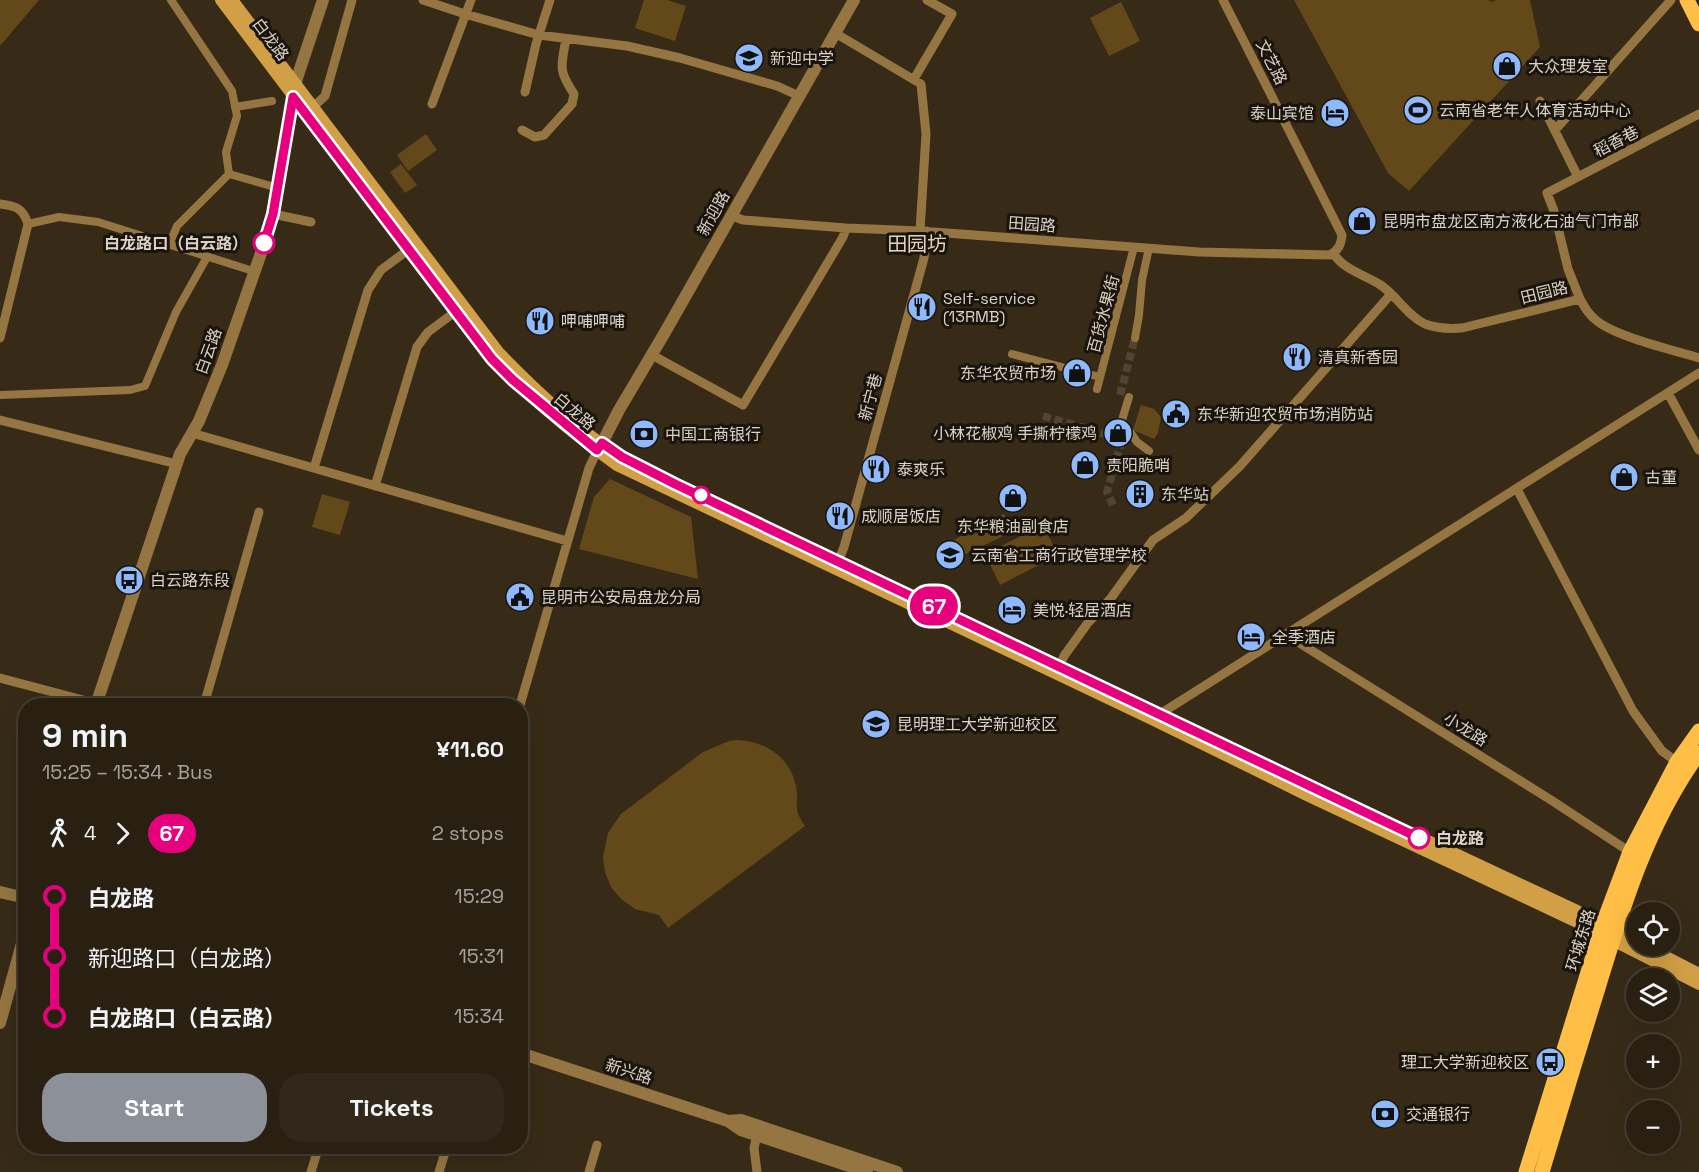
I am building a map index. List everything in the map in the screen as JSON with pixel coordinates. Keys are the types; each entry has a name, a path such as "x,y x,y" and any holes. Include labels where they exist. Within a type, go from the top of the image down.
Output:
{"main road":[{"name":"白龙路","path":"221,0 294,91 312,108 499,353 599,447"},
{"name":"白龙路","path":"232,0 408,250 492,359 506,373 599,447 837,564 1608,932 1699,984"},
{"path":"1687,0 1699,24"},
{"name":"白龙路","path":"837,564 1060,665 1156,717"},
{"name":"环城东路","path":"1542,1172 1630,852 1677,762 1699,731"},
{"name":"环城东路","path":"1526,1172 1608,932 1672,793 1699,753"},
{"name":"白龙路","path":"1608,932 1626,938"},
{"path":"1664,956 1699,974"}],"street":[{"path":"171,0 232,91 237,116 226,152 230,174"},
{"name":"白云路","path":"100,698 180,454 192,433 222,365 273,214 294,91 323,0"},
{"path":"312,108 325,96 352,0"},
{"path":"423,0 539,35 585,39 680,58 777,86 799,96"},
{"path":"432,104 471,0"},
{"path":"525,92 550,0"},
{"name":"新迎路","path":"599,447 854,0"},
{"path":"835,33 914,79 952,14 927,0"},
{"name":"文艺路","path":"1223,0 1342,235 1341,243 1333,253"},
{"path":"1556,129 1671,0"},
{"path":"522,130 535,137 544,135 572,104 574,94 561,68 566,39"},
{"name":"新宁巷","path":"837,564 844,547 924,258 926,134 921,84 914,79"},
{"path":"235,107 272,100"},
{"path":"1540,101 1578,177"},
{"name":"稻香巷","path":"1580,299 1568,269 1554,211 1547,193 1699,114"},
{"path":"230,174 278,188"},
{"path":"169,245 177,226 230,174"},
{"path":"0,204 15,207 25,213 28,224 0,338"},
{"path":"273,214 311,222"},
{"name":"田园路","path":"730,215 743,219 846,228 923,231 1199,252 1313,256 1333,253 1346,266 1379,284 1422,322 1447,329 1462,328 1580,299 1592,317 1612,330 1699,358"},
{"path":"28,224 59,217 98,222 253,271"},
{"path":"652,355 743,405 843,237 846,228"},
{"name":"百货水果街","path":"1097,389 1134,247"},
{"path":"1135,338 1142,280 1149,248"},
{"path":"314,468 368,290 381,270 408,250"},
{"path":"0,395 130,390 146,386 176,312 207,257"},
{"path":"1060,665 1087,624 1111,598 1153,540 1186,518 1240,466 1391,294"},
{"path":"375,486 417,347 428,332 455,312"},
{"path":"1012,354 1100,377"},
{"path":"1156,717 1699,373"},
{"path":"1668,393 1699,450"},
{"path":"1129,397 1119,430 1131,433 1137,442 1149,451"},
{"path":"0,420 177,464"},
{"path":"192,433 567,541"},
{"path":"522,698 589,468 599,447"},
{"path":"1517,489 1633,711 1662,751 1677,762"},
{"path":"206,698 260,512"},
{"name":"小龙路","path":"1285,634 1630,852"},
{"path":"0,678 73,698"},
{"path":"0,892 18,896"},
{"path":"0,1023 18,958"},
{"name":"新兴路","path":"528,1056 728,1121 741,1130 867,1172"},
{"name":"新兴路","path":"728,1121 741,1120 897,1172"},
{"path":"757,1172 754,1148 758,1135"},
{"path":"589,1172 597,1145"},
{"path":"311,1172 316,1154"},
{"path":"439,1172 445,1154"}],"shaded area":[{"path":"0,0 39,0 0,46"},
{"path":"644,0 667,0 686,6 675,41 635,28"},
{"name":"云南省老年人体育活动中心","path":"1294,0 1488,0 1492,2 1530,0 1540,47 1409,191 1388,173"},
{"path":"1121,2 1140,41 1109,56 1090,18"},
{"path":"426,134 437,150 408,171 397,155"},
{"path":"401,164 417,185 405,193 390,172"},
{"path":"1141,405 1154,409 1161,417 1158,433 1154,439 1133,430"},
{"path":"610,479 691,517 698,579 579,549 594,497"},
{"path":"322,494 350,502 340,535 312,527"},
{"path":"1004,514 1013,531 946,564 938,548"},
{"path":"1043,525 1058,555 1000,585 985,554"},
{"path":"737,740 766,747 782,759 793,776 797,793 797,810 805,826 668,928 659,915 635,909 621,899 611,887 605,872 603,857 608,833 621,814 703,752"}],"tunnel":[{"path":"1120,395 1135,338"},
{"path":"1043,416 1122,439"},
{"path":"1113,505 1107,492 1123,436"}],"bus line":[{"name":"67","path":"264,243 273,214 293,97 492,359 568,428 597,450 602,443 622,457 675,484 1060,665 1419,838"}],"place":[{"name":"新迎中学","path":"749,58"},
{"name":"大众理发室","path":"1507,66"},
{"name":"云南省老年人体育活动中心","path":"1418,110"},
{"name":"泰山宾馆","path":"1335,113"},
{"name":"昆明市盘龙区南方液化石油气门市部","path":"1362,221"},
{"name":"白龙路口（白云路）","path":"264,243"},
{"name":"Self-service (13RMB)","path":"922,307"},
{"name":"呷哺呷哺","path":"540,321"},
{"name":"清真新香园","path":"1297,357"},
{"name":"东华农贸市场","path":"1077,373"},
{"name":"东华新迎农贸市场消防站","path":"1176,414"},
{"name":"小林花椒鸡 手撕柠檬鸡","path":"1118,433"},
{"name":"中国工商银行","path":"644,434"},
{"name":"责阳脆哨","path":"1085,465"},
{"name":"泰爽乐","path":"876,469"},
{"name":"古董","path":"1624,477"},
{"name":"东华站","path":"1140,494"},
{"name":"东华粮油副食店","path":"1013,498"},
{"name":"成顺居饭店","path":"840,516"},
{"name":"云南省工商行政管理学校","path":"950,555"},
{"name":"白云路东段","path":"129,580"},
{"name":"昆明市公安局盘龙分局","path":"520,597"},
{"name":"美悦·轻居酒店","path":"1012,610"},
{"name":"全季酒店","path":"1251,637"},
{"name":"昆明理工大学新迎校区","path":"876,724"},
{"name":"白龙路","path":"1419,838"},
{"name":"理工大学新迎校区","path":"1550,1062"},
{"name":"交通银行","path":"1385,1114"}],"district":[{"name":"田园坊","path":"917,244"}]}
